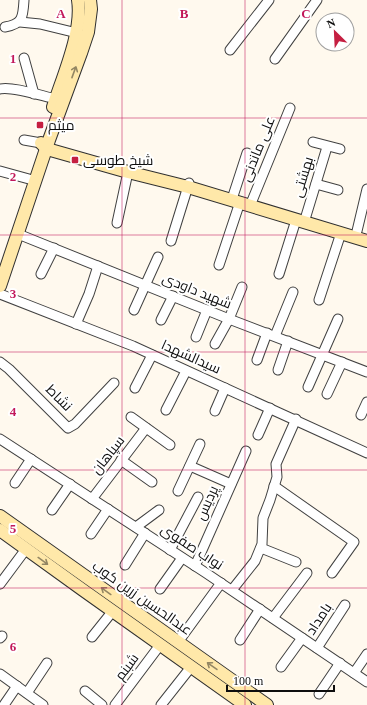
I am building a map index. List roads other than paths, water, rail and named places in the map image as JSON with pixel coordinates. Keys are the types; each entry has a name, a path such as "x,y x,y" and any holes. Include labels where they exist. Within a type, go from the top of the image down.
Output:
{"main road":[{"path":"0,286 46,144 56,99 77,33 80,9 78,0"},
{"path":"0,262 29,179 46,144 73,76 88,32 91,9 90,0"},
{"path":"46,144 128,172 188,185"},
{"path":"46,144 301,218 362,233"},
{"path":"301,218 367,241"},
{"name":"عبدالحسین زرین کوب","path":"0,516 267,705"},
{"name":"عبدالحسین زرین کوب","path":"0,530 240,704"}],"street":[{"path":"5,28 14,26 20,22 23,15 24,0"},
{"path":"230,50 269,0"},
{"path":"275,59 317,0"},
{"path":"20,22 40,24 77,33"},
{"path":"24,58 34,94"},
{"path":"1,86 56,99"},
{"name":"علی ماندنی","path":"242,200 290,108"},
{"path":"24,140 46,144"},
{"path":"313,142 340,150"},
{"name":"بهشتی","path":"279,274 316,184 327,147"},
{"path":"219,265 242,200 247,153"},
{"path":"0,171 29,179"},
{"path":"117,223 128,172"},
{"path":"316,184 338,190"},
{"path":"171,241 188,185"},
{"path":"362,233 367,189"},
{"path":"319,300 341,233"},
{"name":"شهید داودی","path":"18,234 229,319 367,372"},
{"path":"41,274 54,248"},
{"path":"134,310 158,257"},
{"path":"76,324 89,294 98,266"},
{"path":"215,344 229,319 242,287"},
{"path":"257,360 293,292"},
{"name":"سیدالشهدا","path":"0,294 152,355 296,419 367,453"},
{"path":"161,320 173,296"},
{"path":"196,337 208,310"},
{"path":"308,387 338,319"},
{"path":"278,370 288,341"},
{"path":"135,388 152,355"},
{"name":"نشاط","path":"0,362 9,369 68,428 75,424 114,383"},
{"path":"327,394 342,362"},
{"path":"166,410 186,371"},
{"path":"215,411 225,388"},
{"path":"361,415 367,402"},
{"path":"258,435 270,408"},
{"path":"131,417 170,445"},
{"path":"232,590 255,562 261,548 263,518 277,477 276,464 296,419"},
{"name":"سپاهان","path":"92,498 146,428"},
{"name":"نواب صفوی","path":"0,439 232,590 367,682"},
{"path":"178,491 200,444"},
{"name":"پردیس","path":"195,566 246,451"},
{"path":"15,483 31,459"},
{"path":"121,460 152,482"},
{"path":"190,466 231,484"},
{"path":"52,510 70,484"},
{"path":"274,486 354,542 332,573"},
{"path":"170,550 198,497"},
{"path":"90,534 108,509"},
{"path":"136,527 159,510"},
{"path":"125,565 145,534"},
{"path":"261,548 296,562"},
{"path":"0,584 26,549"},
{"path":"160,589 182,558"},
{"path":"273,618 307,573"},
{"path":"178,642 221,583"},
{"name":"بامداد","path":"317,648 345,605"},
{"path":"240,640 260,609"},
{"path":"92,637 112,612"},
{"path":"281,667 302,638"},
{"name":"شبنم","path":"115,705 160,645"},
{"path":"354,673 367,654"},
{"path":"27,693 47,663"},
{"path":"319,694 340,663"},
{"path":"161,705 191,667"},
{"path":"0,674 44,705"},
{"path":"4,705 17,686"},
{"path":"85,691 102,705"}],"place":[{"name":"میثم","path":"40,125"},
{"name":"شیخ طوسی","path":"75,160"}]}
